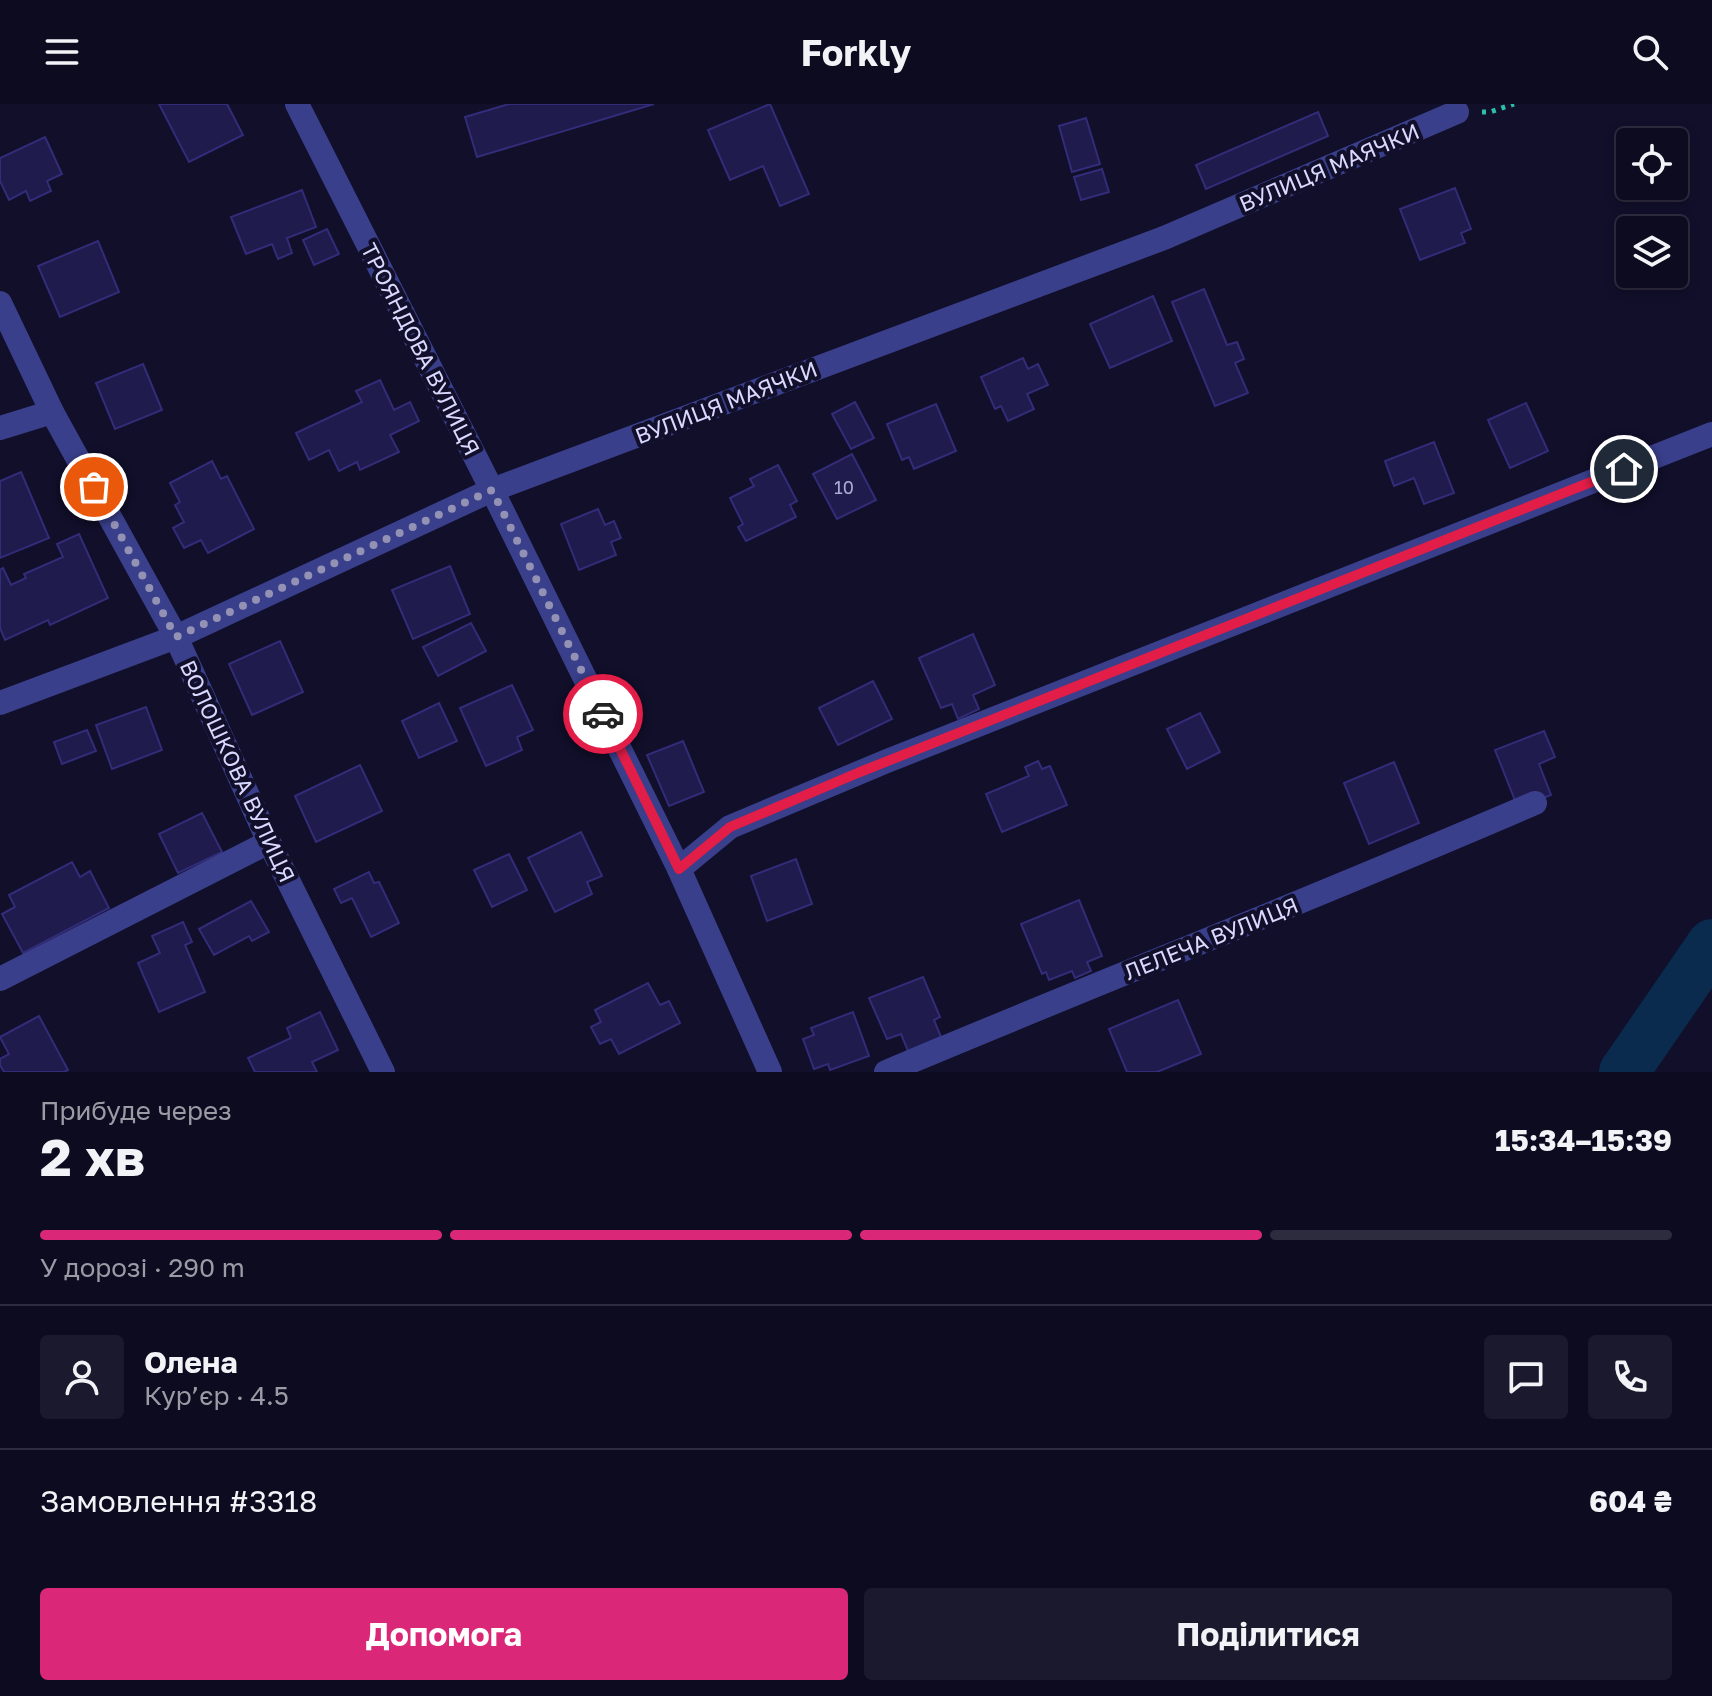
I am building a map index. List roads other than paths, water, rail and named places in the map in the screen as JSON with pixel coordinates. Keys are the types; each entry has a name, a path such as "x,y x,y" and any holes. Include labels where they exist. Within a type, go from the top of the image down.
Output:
{"street":[{"name":"ТРОЯНДОВА ВУЛИЦЯ","path":"297,104 679,869 770,1072"},
{"name":"ВУЛИЦЯ МАЯЧКИ","path":"0,703 176,637 492,490 1164,238 1457,112"},
{"name":"ВОЛОШКОВА ВУЛИЦЯ","path":"0,303 52,412 176,637 269,842 383,1072"},
{"path":"0,428 52,412"},
{"path":"679,869 730,827 872,767 1712,434"},
{"name":"ЛЕЛЕЧА ВУЛИЦЯ","path":"886,1072 1535,803"},
{"path":"0,979 269,842"}],"waterway":[{"path":"1624,1072 1712,944"}]}
